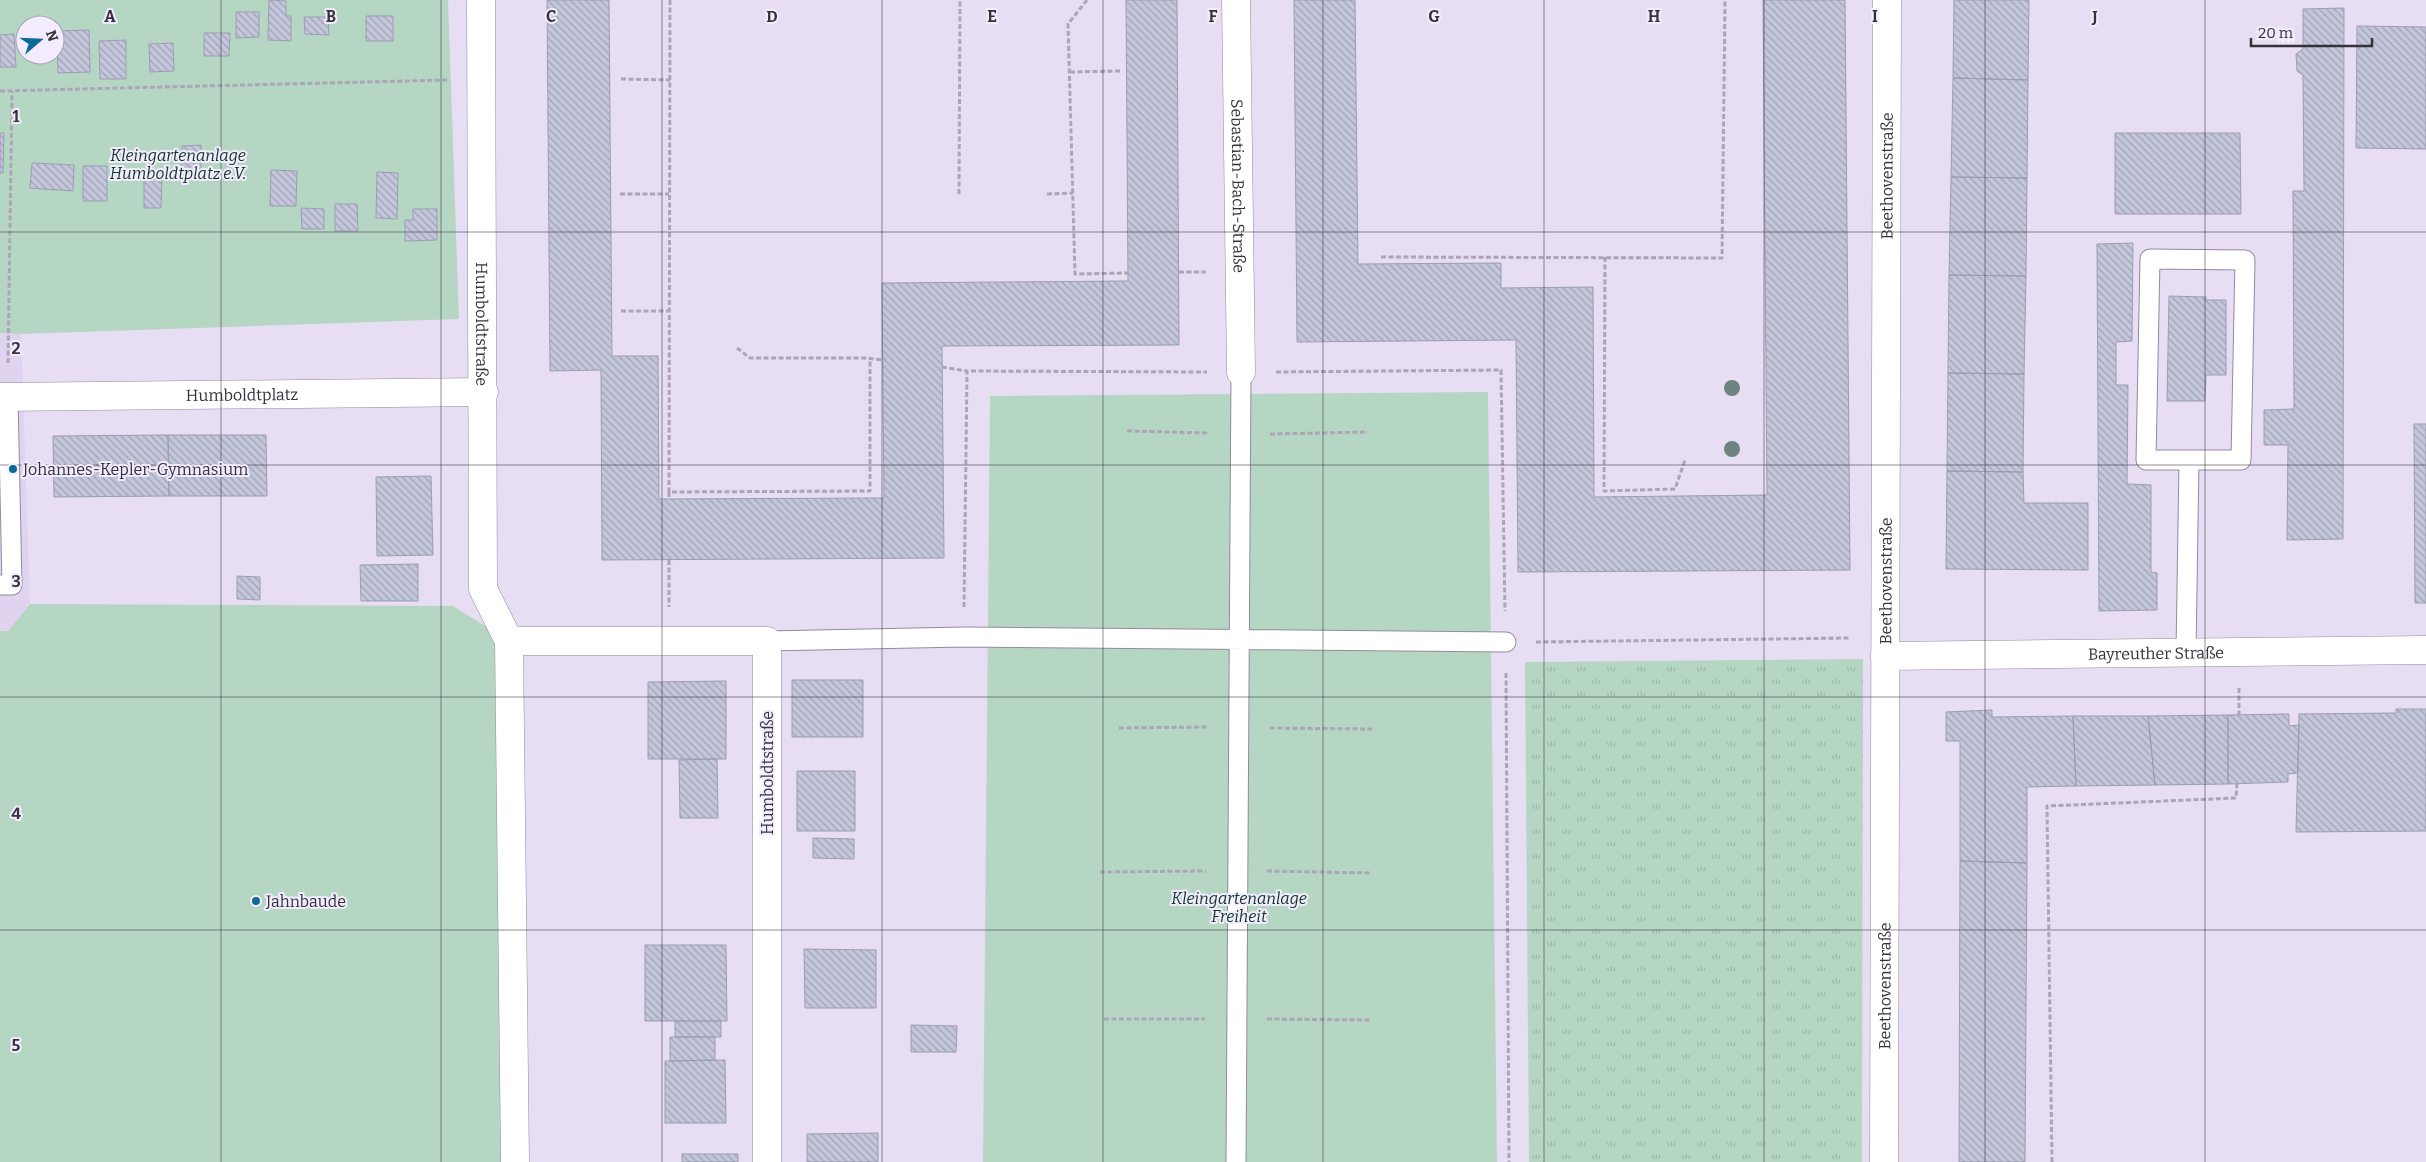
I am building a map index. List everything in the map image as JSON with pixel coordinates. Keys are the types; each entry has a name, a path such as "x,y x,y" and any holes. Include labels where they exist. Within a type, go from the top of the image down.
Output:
{"street":[{"name":"Humboldtstraße","path":"481,0 484,392 483,588 510,641 515,1162"},
{"name":"Sebastian-Bach-Straße","path":"1236,0 1241,372"},
{"name":"Beethovenstraße","path":"1884,1162 1887,0"},
{"name":"Humboldtplatz","path":"4,397 484,392"},
{"path":"510,641 767,641"},
{"name":"Humboldtstraße","path":"767,641 767,1162"},
{"name":"Bayreuther Straße","path":"1885,647 2186,653 2426,650"}],"lane":[{"path":"2150,259 2245,260 2241,460 2189,460 2146,460 2150,259"},
{"path":"1236,1162 1241,372"},
{"path":"0,585 12,585 4,397"},
{"path":"2186,653 2189,460"},
{"path":"767,641 963,637 1506,642"}],"path":[{"path":"669,499 670,0"},
{"path":"959,194 960,0"},
{"path":"1087,0 1068,24 1075,274 1128,273"},
{"path":"1381,258 1722,258 1724,0"},
{"path":"1070,72 1120,71"},
{"path":"0,91 481,79"},
{"path":"621,79 670,80"},
{"path":"4,397 12,91"},
{"path":"1047,194 1073,193"},
{"path":"620,194 670,194"},
{"path":"1605,257 1604,491 1675,489 1685,460"},
{"path":"621,311 669,311"},
{"path":"737,348 750,358 870,358 883,360"},
{"path":"669,492 870,491 870,358"},
{"path":"942,368 967,370 1241,372"},
{"path":"963,637 967,370"},
{"path":"1127,432 1240,434 1368,432"},
{"path":"669,560 670,641"},
{"path":"1506,642 1885,647"},
{"path":"1120,728 1238,726 1372,729"},
{"path":"2052,1162 2047,806 2236,798 2237,783"},
{"path":"1100,872 1237,870 1372,873"},
{"path":"1104,1019 1371,1020"}],"shaded area":[{"name":"Johannes-Kepler-Gymnasium","path":"0,333 21,334 30,603 8,631 0,631"}],"green space":[{"name":"Kleingartenanlage Humboldtplatz e.V.","path":"0,0 448,0 459,319 21,334 0,333"},
{"name":"Kleingartenanlage Freiheit","path":"1488,392 1497,1162 983,1162 990,396"},
{"name":"Jahnbaude","path":"30,604 453,606 509,641 513,1162 0,1162 0,631 8,631"},
{"path":"1863,659 1862,1162 1529,1162 1525,662"}],"building":[{"path":"269,0 286,1 286,16 291,16 291,41 268,40"},
{"path":"547,0 609,0 612,356 658,356 659,499 884,498 882,283 1128,281 1126,0 1177,0 1179,345 942,346 944,558 602,560 601,370 550,371"},
{"path":"1294,0 1355,0 1358,264 1501,263 1501,288 1593,287 1594,497 1767,495 1763,0 1845,0 1850,570 1518,572 1516,340 1297,342"},
{"path":"1954,0 2029,0 2028,80 1953,78"},
{"path":"2344,8 2343,539 2287,540 2288,445 2264,445 2264,410 2294,409 2293,191 2304,191 2303,75 2297,71 2296,54 2303,49 2303,9"},
{"path":"236,12 259,12 259,37 236,38"},
{"path":"366,16 393,16 393,41 366,41"},
{"path":"304,17 328,17 329,35 305,34"},
{"path":"2357,26 2426,27 2426,149 2356,148"},
{"path":"89,30 90,72 58,73 58,65 65,65 65,31"},
{"path":"204,33 230,33 229,56 204,56"},
{"path":"14,34 16,67 0,67 0,35"},
{"path":"126,40 126,79 100,79 99,41"},
{"path":"173,43 174,71 150,72 149,44"},
{"path":"1953,78 2028,80 2027,178 1951,177"},
{"path":"0,133 4,133 3,173 0,173"},
{"path":"2115,133 2240,133 2241,214 2115,214"},
{"path":"201,145 201,177 182,177 182,146"},
{"path":"32,163 74,165 73,191 30,188"},
{"path":"83,166 107,166 107,201 83,201"},
{"path":"271,170 297,171 296,206 270,206"},
{"path":"377,172 398,173 397,219 376,218"},
{"path":"144,174 162,175 161,208 144,208"},
{"path":"1951,177 2027,178 2026,276 1949,275"},
{"path":"335,204 357,204 358,231 335,231"},
{"path":"301,208 324,209 324,229 302,229"},
{"path":"413,209 437,209 437,240 405,241 405,220 413,220"},
{"path":"2133,243 2132,341 2116,342 2116,385 2128,385 2127,484 2151,485 2151,572 2157,573 2157,610 2099,611 2097,244"},
{"path":"1949,275 2026,276 2024,374 1948,373"},
{"path":"2169,296 2206,297 2206,300 2226,300 2226,375 2206,375 2205,401 2167,401"},
{"path":"1948,373 2024,374 2023,472 1947,471"},
{"path":"2414,424 2426,424 2426,603 2415,603"},
{"path":"168,435 169,496 54,497 53,436"},
{"path":"168,435 266,435 267,496 169,496"},
{"path":"1947,471 2023,472 2024,503 2088,503 2088,570 1946,569"},
{"path":"431,476 433,555 377,556 376,477"},
{"path":"418,564 418,601 361,601 360,565"},
{"path":"237,576 260,577 260,600 237,599"},
{"path":"792,680 863,680 863,737 792,737"},
{"path":"726,681 726,759 648,759 648,682"},
{"path":"2396,709 2426,709 2426,831 2296,832 2299,714 2396,713"},
{"path":"1992,710 1992,717 2073,716 2076,786 2027,787 2027,863 1960,861 1960,741 1946,741 1946,712"},
{"path":"2289,714 2289,726 2299,725 2298,773 2288,774 2288,782 2228,784 2228,715"},
{"path":"2228,715 2228,784 2155,785 2148,716"},
{"path":"2073,716 2148,716 2155,785 2076,786"},
{"path":"717,759 718,818 680,818 679,760"},
{"path":"797,771 855,771 855,831 797,831"},
{"path":"813,838 854,839 854,859 813,858"},
{"path":"1960,861 2027,863 2025,1162 1959,1162"},
{"path":"645,945 726,945 727,1021 645,1021"},
{"path":"804,949 876,950 876,1008 805,1008"},
{"path":"675,1021 721,1021 721,1037 675,1037"},
{"path":"911,1025 957,1026 956,1052 911,1052"},
{"path":"670,1037 715,1037 715,1060 670,1061"},
{"path":"725,1060 726,1123 665,1123 665,1061"},
{"path":"878,1133 878,1162 807,1162 807,1134"},
{"path":"682,1154 738,1154 738,1162 682,1162"}],"place":[{"name":"Johannes-Kepler-Gymnasium","path":"13,469"},
{"name":"Jahnbaude","path":"256,901"}]}
